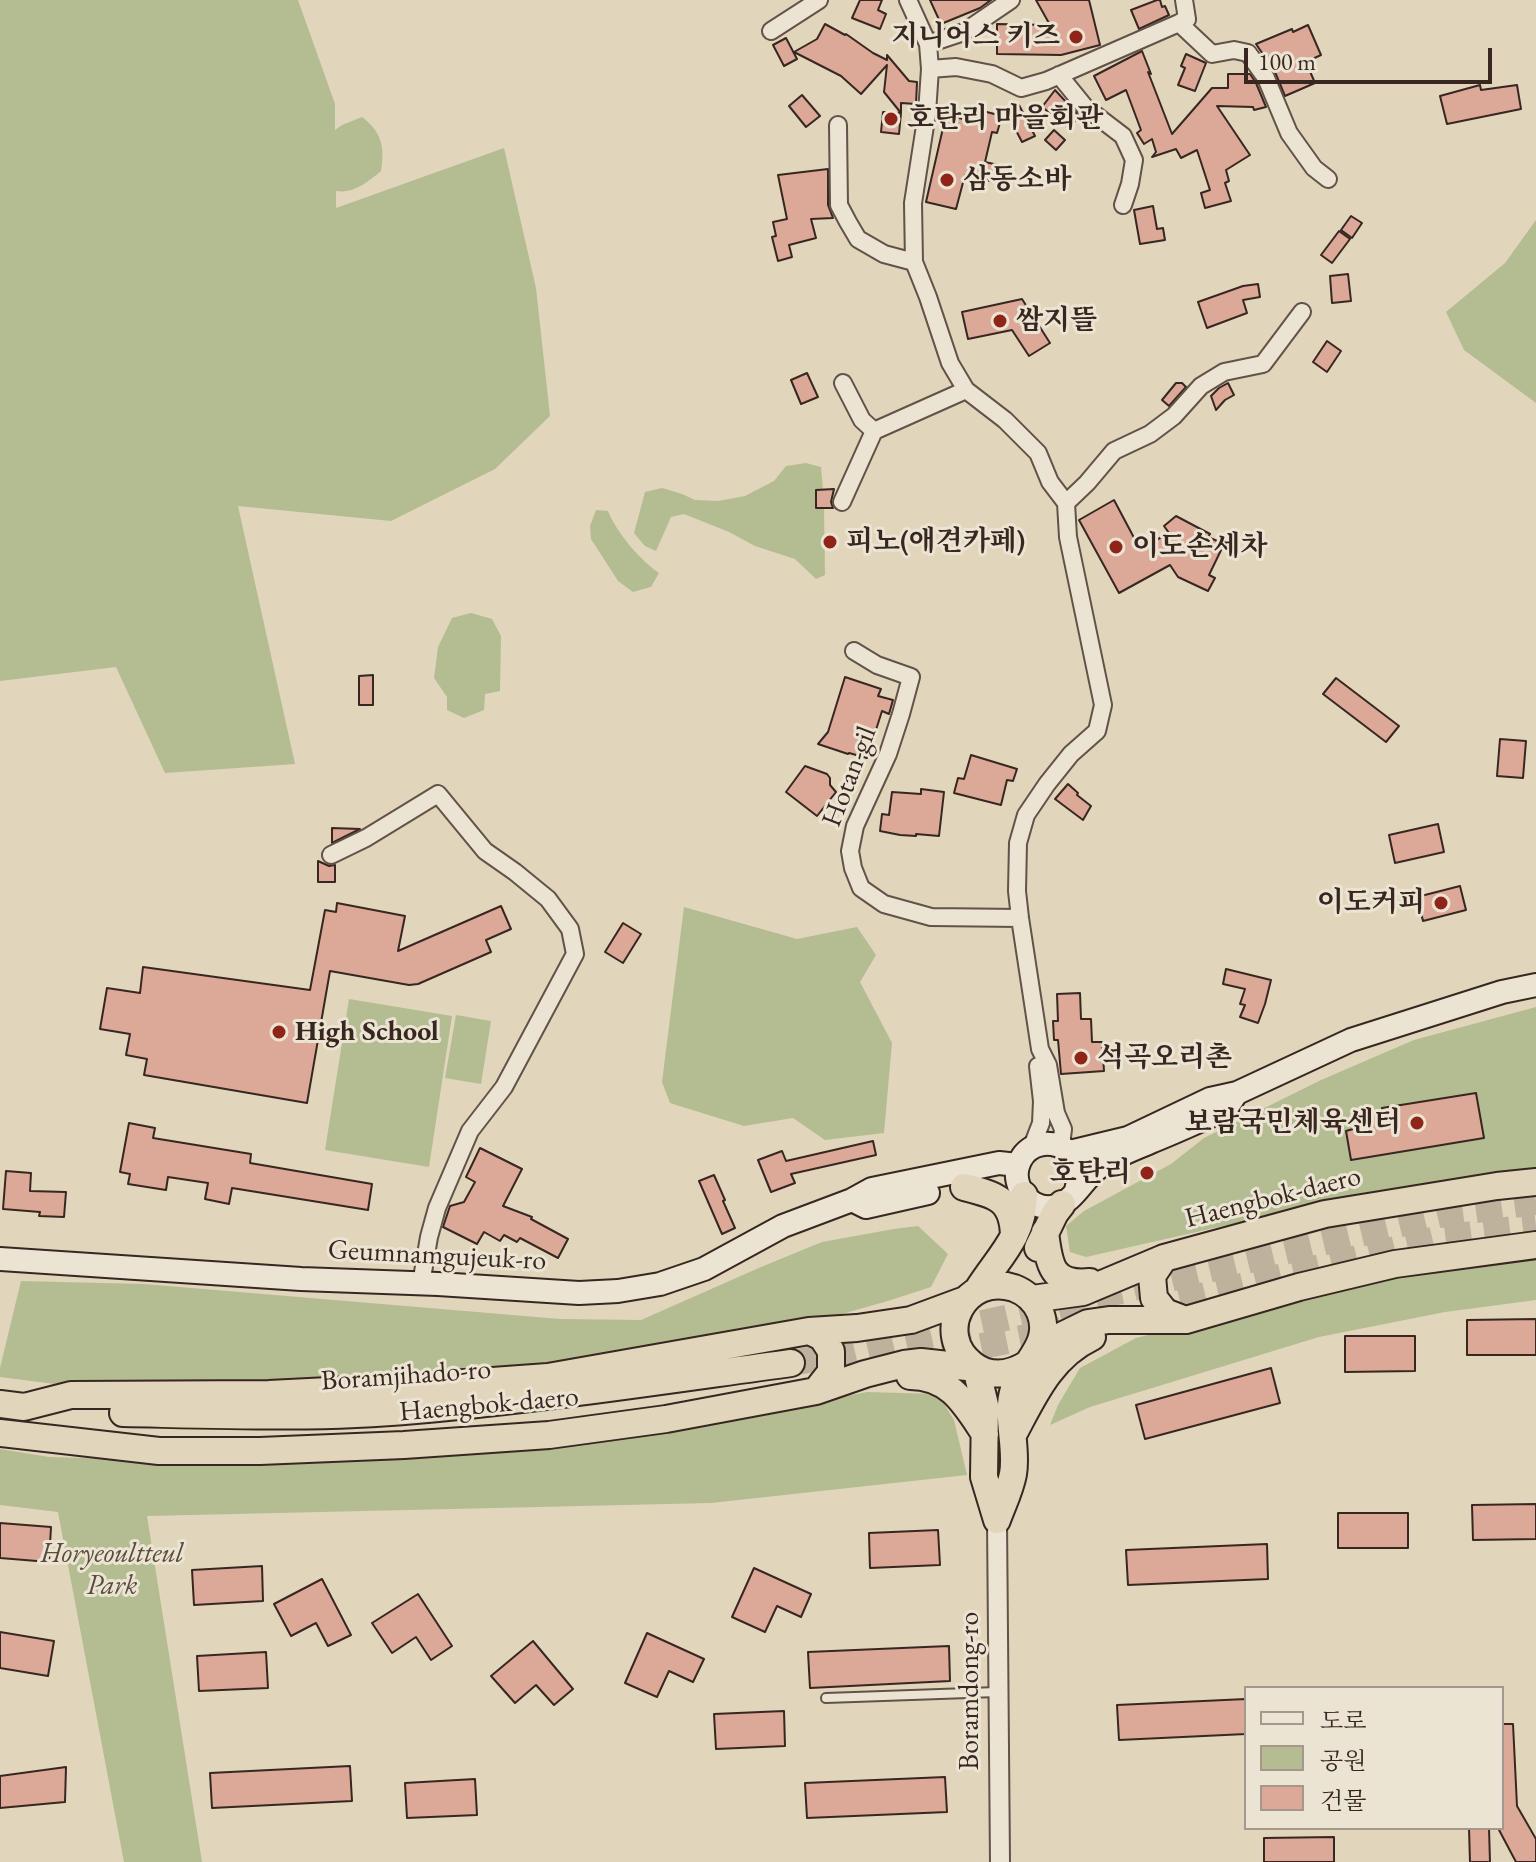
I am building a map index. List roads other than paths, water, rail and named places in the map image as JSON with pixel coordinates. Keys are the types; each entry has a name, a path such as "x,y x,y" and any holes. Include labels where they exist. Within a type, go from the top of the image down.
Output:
{"highway":[{"name":"Haengbok-daero","path":"1032,1299 1083,1292 1164,1258 1325,1214 1536,1182"},
{"path":"964,1187 991,1194 1007,1206 1013,1219 1014,1239"},
{"path":"1024,1195 1023,1211 1014,1239 957,1314 954,1329 956,1344 964,1358 976,1368 1003,1374 1017,1370 1049,1342 1088,1323 1186,1320"},
{"path":"1032,1299 1038,1247 1055,1213 1069,1197"},
{"path":"1045,1232 1049,1264 1062,1279 1079,1283 1114,1280"},
{"path":"1013,1435 1039,1385 1060,1359 1076,1345 1111,1330 1151,1328 1186,1320 1299,1287 1395,1264 1536,1245"},
{"path":"1164,1258 1152,1276 1154,1298 1165,1312 1186,1320"},
{"path":"971,1295 991,1285 1020,1290 1032,1299 1040,1311 1043,1324 1043,1338 1014,1390 1011,1409 1013,1473 997,1520"},
{"name":"Haengbok-daero","path":"12,1406 71,1395 285,1393 548,1377 809,1331 911,1320 971,1295"},
{"path":"806,1382 831,1372 831,1351 822,1337 809,1331"},
{"name":"Haengbok-daero","path":"12,1434 159,1451 260,1451 404,1445 549,1435 666,1419 806,1382 865,1374 904,1364 921,1362 976,1368"},
{"path":"976,1368 985,1405 984,1477 997,1520"},
{"path":"806,1382 853,1386 897,1376 926,1376 946,1384 966,1405 985,1434"},
{"name":"Boramjihado-ro","path":"12,1406 86,1412 278,1417 413,1411 587,1392 806,1382"}],"main road":[{"path":"1237,1093 1226,1109 1096,1169 1069,1197 1052,1207 1031,1202 1019,1186 1017,1175 1025,1157 1041,1145 1051,1144 1066,1149 1128,1138 1210,1099 1237,1093 1360,1037 1502,992 1536,985"},
{"path":"1066,1149 1080,1170 1080,1180 1069,1197"},
{"name":"Geumnamgujeuk-ro","path":"0,1259 301,1279 579,1293 618,1291 660,1284 704,1269 783,1226 852,1200 872,1189 1025,1157"},
{"name":"Geumnamgujeuk-ro","path":"852,1200 866,1207 934,1191 987,1183 1012,1183 1024,1195"}],"street":[{"path":"771,31 819,0"},
{"path":"908,0 928,44 930,69 927,113 913,203 914,262 950,363 966,390 1005,420 1038,453 1050,482 1066,503 1068,537 1103,705 1097,731 1071,754 1047,784 1026,815 1018,843 1017,891 1040,1049 1038,1063 1042,1101 1041,1123 1025,1157"},
{"path":"928,44 964,32 1011,0"},
{"path":"930,69 956,67 992,74 1021,88 1046,81 1187,19 1184,0"},
{"path":"1179,23 1212,54 1234,50 1248,53 1266,78 1289,133 1314,168 1328,179"},
{"path":"1059,75 1085,107 1123,136 1134,160 1123,205"},
{"path":"838,125 839,205 848,222 858,239 884,254 914,262"},
{"path":"1066,503 1114,451 1150,434 1174,416 1201,386 1224,372 1263,364 1302,312"},
{"path":"843,383 862,420 874,431"},
{"path":"842,502 874,431 966,390"},
{"name":"Hotan-gil","path":"854,651 877,665 911,677 888,754 855,826 850,851 861,888 884,904 931,917 1020,918"},
{"path":"331,855 366,838 438,794 485,851 548,899 570,929 575,954 504,1087 470,1131 437,1208 421,1284"},
{"path":"1040,1049 1048,1065 1066,1149"},
{"name":"Boramdong-ro","path":"997,1520 1000,1862"}],"lane":[{"path":"826,1698 998,1692"}],"tunnel":[{"path":"791,1363 850,1353 1032,1312 1439,1215 1536,1202"},
{"path":"1142,1310 1441,1238 1536,1226"},
{"path":"943,1354 1061,1330"}],"place":[{"name":"지니어스 키즈","path":"1076,37"},
{"name":"호탄리 마을회관","path":"891,119"},
{"name":"삼동소바","path":"947,180"},
{"name":"쌈지뜰","path":"1000,321"},
{"name":"피노(애견카페)","path":"830,542"},
{"name":"이도손세차","path":"1116,547"},
{"name":"이도커피","path":"1441,903"},
{"name":"High School","path":"279,1032"},
{"name":"석곡오리촌","path":"1081,1058"},
{"name":"보람국민체육센터","path":"1417,1123"},
{"name":"호탄리","path":"1147,1173"}],"park label":[{"name":"Horyeoultteul Park","path":"112,1570"}]}
